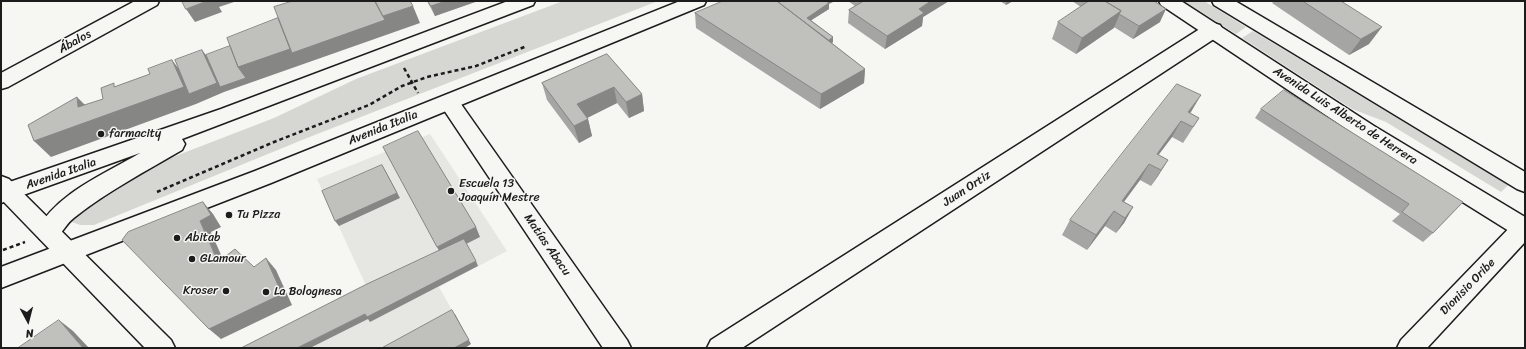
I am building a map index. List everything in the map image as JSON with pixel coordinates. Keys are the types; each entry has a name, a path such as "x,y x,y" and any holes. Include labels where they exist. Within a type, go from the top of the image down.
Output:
{"main road":[{"name":"Ábalos","path":"1,82 150,1"},
{"name":"Avenida Italia","path":"3,191 228,114 395,52 526,1"},
{"name":"Avenida Italia","path":"1,278 68,253 449,102 697,1"},
{"name":"Avenida Luis Alberto de Herrera","path":"1168,1 1367,132 1525,228"},
{"path":"1221,1 1525,183"},
{"name":"Juan Ortiz","path":"720,348 1213,30"},
{"name":"Matías Abacu","path":"449,102 618,348"},
{"path":"48,232 62,214 86,196 228,114"},
{"path":"3,191 48,232 162,348"},
{"name":"Dionisio Oribe","path":"1410,348 1525,228"}],"path":[{"path":"151,195 274,142 369,105 402,86 427,77 476,66 534,44"},
{"path":"395,52 419,96 449,102"},
{"path":"1,251 48,232"}],"shaded area":[{"path":"563,1 658,1 307,138 94,225 80,225 72,222 73,217 147,167 274,118 356,79"},
{"path":"1184,1 1204,1 1246,27 1236,34"},
{"path":"1253,31 1508,185 1501,192 1386,122 1352,109 1242,38"},
{"path":"430,134 507,251 439,287 471,344 465,348 254,348 368,290 317,179"}],"building":[{"path":"182,1 207,1 186,9"},
{"path":"293,1 375,1 385,20 292,53 274,7"},
{"path":"375,1 410,1 413,6 383,16"},
{"path":"428,1 446,1 431,6"},
{"path":"723,1 777,1 865,69 821,94 695,13"},
{"path":"777,1 826,1 829,3 807,18 833,37 829,40"},
{"path":"864,1 931,1 919,9 924,13 887,36 849,10"},
{"path":"1089,1 1105,1 1121,11 1082,38 1058,22"},
{"path":"1105,1 1154,1 1166,9 1139,26 1119,14 1121,11"},
{"path":"1303,1 1341,1 1382,27 1361,39"},
{"path":"278,18 290,49 238,67 227,38"},
{"path":"230,46 238,67 246,78 220,87 206,55"},
{"path":"202,50 217,83 189,94 175,60"},
{"path":"607,54 642,94 626,102 614,87 577,104 588,119 574,126 542,83"},
{"path":"172,60 184,87 34,141 28,125 77,97 78,107 103,99 101,88 114,83 114,87 150,74 148,69"},
{"path":"1177,84 1201,95 1188,112 1199,118 1193,127 1181,121 1157,154 1168,160 1161,170 1149,164 1122,201 1133,207 1125,218 1114,211 1096,235 1070,220"},
{"path":"1284,90 1463,202 1433,233 1402,212 1409,204 1261,109"},
{"path":"418,131 476,227 437,247 383,147"},
{"path":"382,165 397,193 335,221 322,191"},
{"path":"203,202 211,215 200,221 218,262 235,249 254,267 266,258 282,294 209,329 122,240 128,232"},
{"path":"464,239 476,261 367,317 365,314 297,348 241,348 365,285"},
{"path":"452,310 469,340 454,348 382,348"},
{"path":"59,320 83,348 18,348"}],"place":[{"name":"farmacity","path":"101,134"},
{"name":"Escuela 13 Joaquín Mestre","path":"451,191"},
{"name":"Tu Pizza","path":"229,215"},
{"name":"Abitab","path":"177,238"},
{"name":"GLamour","path":"192,259"},
{"name":"Kroser","path":"226,291"},
{"name":"La Bolognesa","path":"266,292"}]}
